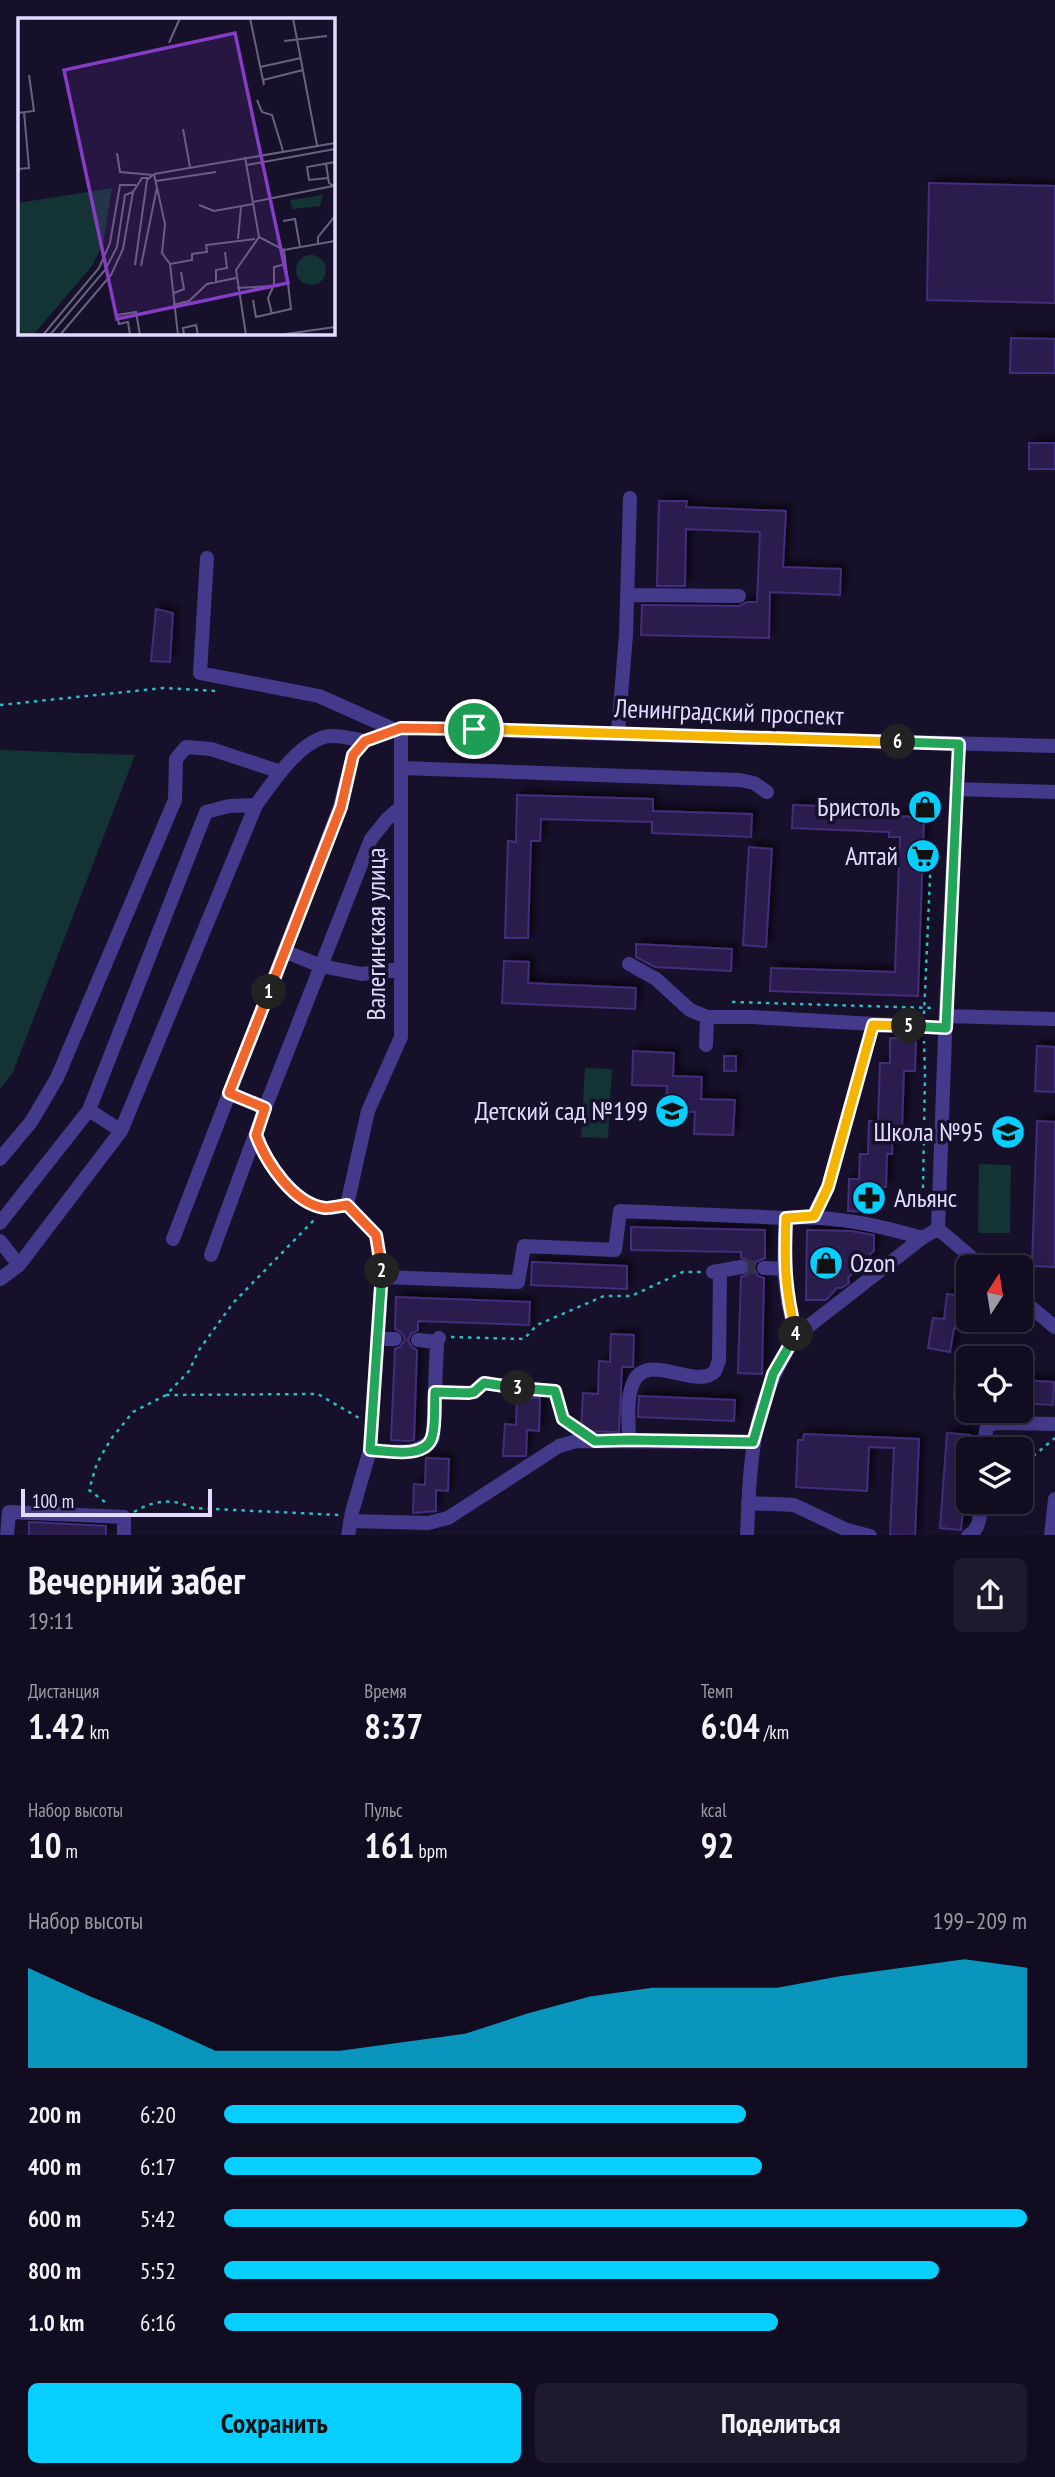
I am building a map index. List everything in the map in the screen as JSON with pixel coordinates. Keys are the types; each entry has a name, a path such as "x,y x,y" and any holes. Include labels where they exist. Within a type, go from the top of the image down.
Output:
{"street":[{"path":"618,732 630,498"},
{"path":"207,558 200,673 319,696 398,729"},
{"path":"627,595 739,596"},
{"path":"173,1239 341,807 353,755 365,741 398,729"},
{"name":"Ленинградский проспект","path":"398,729 618,732 1055,747"},
{"name":"Валегинская улица","path":"347,1205 368,1111 401,1037 401,768 398,729"},
{"path":"0,1279 19,1265 121,1131 256,805 290,760 322,737 341,736 365,741"},
{"path":"939,1229 959,744"},
{"path":"0,1159 31,1122 57,1078 175,800 176,759 186,747 211,749 281,772"},
{"path":"401,768 740,780 754,783 767,792"},
{"path":"956,789 1055,792"},
{"path":"0,1223 89,1110 206,812 229,806 256,805"},
{"path":"211,1255 265,1108 371,839 401,807"},
{"path":"284,951 321,966 362,974 401,969"},
{"path":"629,964 656,979 690,1010 707,1017 795,1019 873,1025 946,1017 1055,1019"},
{"path":"706,1045 707,1017"},
{"path":"814,1216 828,1187 873,1025"},
{"path":"229,1093 265,1108"},
{"path":"89,1110 121,1131"},
{"path":"256,1135 264,1156 281,1178 304,1200 326,1208 347,1205 376,1235 382,1277 373,1422 370,1450 350,1523 439,1521 448,1518 559,1446 577,1441 753,1442"},
{"path":"382,1277 518,1282 524,1246 615,1250 620,1211 786,1218 814,1216 891,1229 922,1238"},
{"path":"786,1218 784,1269 796,1336"},
{"path":"747,1535 753,1442 773,1374 796,1336 922,1238 939,1229"},
{"path":"939,1229 969,1255"},
{"path":"0,1241 19,1265"},
{"path":"629,1440 629,1397 633,1382 643,1371 658,1369 706,1376 715,1371 719,1361 716,1272 741,1267"},
{"path":"764,1268 784,1269"},
{"path":"1033,1309 1055,1327"},
{"path":"377,1339 395,1339"},
{"path":"370,1450 416,1452 425,1447 432,1438 438,1340 418,1340"},
{"path":"986,1437 987,1426 996,1423 1055,1424"},
{"path":"1051,1535 1055,1499"},
{"path":"748,1503 794,1505 847,1530 870,1535"},
{"path":"7,1535 9,1512 124,1517 124,1535"},
{"path":"968,1535 974,1533 980,1514"}],"path":[{"path":"0,705 164,688 219,691"},
{"path":"732,1002 946,1017"},
{"path":"107,1504 89,1490 97,1462 111,1439 133,1412 166,1395 189,1371 200,1350 233,1303 326,1208"},
{"path":"438,1340 524,1339 537,1325 604,1296 631,1296 683,1272 716,1272"},
{"path":"435,1392 469,1393 484,1383 555,1391 563,1419 595,1441"},
{"path":"166,1395 318,1394 359,1419 373,1422"},
{"path":"1033,1456 1055,1438"},
{"path":"124,1517 152,1502 179,1501 193,1508 338,1515 350,1523"}],"green space":[{"path":"0,750 135,755 13,1072 0,1089"},
{"path":"585,1068 612,1069 608,1138 581,1137"},
{"path":"979,1164 1011,1165 1010,1233 978,1233"}],"building":[{"path":"929,183 1055,186 1055,303 927,300"},
{"path":"1011,338 1055,339 1055,373 1010,373"},
{"path":"1029,443 1055,443 1055,469 1029,469"},
{"path":"659,501 687,501 686,507 786,511 783,567 841,569 840,595 770,592 769,638 641,635 642,605 739,606 747,602 757,602 760,532 686,529 685,586 657,586"},
{"path":"156,609 173,613 170,662 151,661"},
{"path":"517,795 653,799 653,811 752,814 751,837 652,833 652,822 541,819 540,841 531,841 528,938 505,938 508,841 516,842"},
{"path":"793,805 890,808 890,816 924,817 918,996 770,991 771,968 895,972 900,837 889,837 889,832 792,828"},
{"path":"749,847 772,849 766,947 743,945"},
{"path":"636,944 732,949 731,971 655,967 636,957"},
{"path":"504,961 529,962 528,983 636,988 635,1009 502,1003"},
{"path":"890,1038 916,1039 915,1071 904,1071 902,1129 893,1128 892,1154 887,1154 886,1187 873,1187 873,1212 848,1211 849,1179 859,1179 860,1154 868,1154 869,1121 878,1121 880,1063 890,1063"},
{"path":"1037,1046 1055,1047 1055,1092 1035,1091"},
{"path":"633,1051 674,1053 673,1076 702,1077 701,1099 735,1100 733,1135 694,1134 695,1112 666,1110 667,1086 632,1085"},
{"path":"724,1056 736,1056 736,1071 724,1071"},
{"path":"1037,1121 1055,1122 1055,1267 1033,1266"},
{"path":"631,1227 765,1230 765,1258 756,1262 754,1268 758,1276 764,1278 762,1374 738,1373 741,1277 748,1274 751,1266 748,1260 741,1258 741,1252 631,1250"},
{"path":"807,1230 851,1231 874,1235 874,1251 870,1254 872,1264 860,1265 848,1278 849,1283 837,1288 826,1300 806,1300"},
{"path":"532,1262 627,1266 627,1289 531,1285"},
{"path":"947,1294 956,1295 956,1328 950,1352 928,1348 933,1318 944,1319"},
{"path":"396,1297 530,1302 529,1325 418,1321 418,1330 411,1334 408,1340 417,1350 414,1440 409,1441 391,1440 395,1349 405,1340 403,1334 395,1329"},
{"path":"611,1334 634,1335 633,1367 622,1367 619,1432 581,1431 583,1393 598,1394 599,1361 610,1362"},
{"path":"955,1377 956,1400 954,1400"},
{"path":"1033,1381 1054,1382 1053,1405 1033,1404"},
{"path":"639,1396 735,1400 734,1421 638,1417"},
{"path":"517,1397 540,1398 539,1431 527,1430 526,1456 503,1456 505,1424 516,1425"},
{"path":"947,1433 970,1435 956,1437 956,1514 963,1514 961,1530 940,1528"},
{"path":"804,1434 919,1439 915,1535 890,1535 894,1448 869,1447 867,1491 796,1487 798,1440 803,1440"},
{"path":"426,1458 449,1459 448,1491 436,1490 436,1511 413,1513 414,1484 425,1485"},
{"path":"29,1522 106,1526 106,1535 29,1535"}],"tunnel":[{"path":"741,1267 764,1268"}],"place":[{"name":"Бристоль","path":"925,807"},
{"name":"Алтай","path":"923,856"},
{"name":"Детский сад №199","path":"672,1111"},
{"name":"Школа №95","path":"1008,1132"},
{"name":"Альянс","path":"869,1198"},
{"name":"Ozon","path":"826,1263"}],"route":[{"path":"401,728 474,729 959,744 946,1028 873,1025 828,1187 814,1216 786,1218 784,1269 796,1336 773,1374 753,1442 595,1441 563,1419 555,1391 484,1383 469,1393 435,1392 432,1438 425,1447 416,1452 370,1450 382,1277 376,1235 347,1205 326,1208 304,1200 281,1178 264,1156 256,1135 265,1108 229,1093 341,807 353,755 365,741 401,728"}]}
